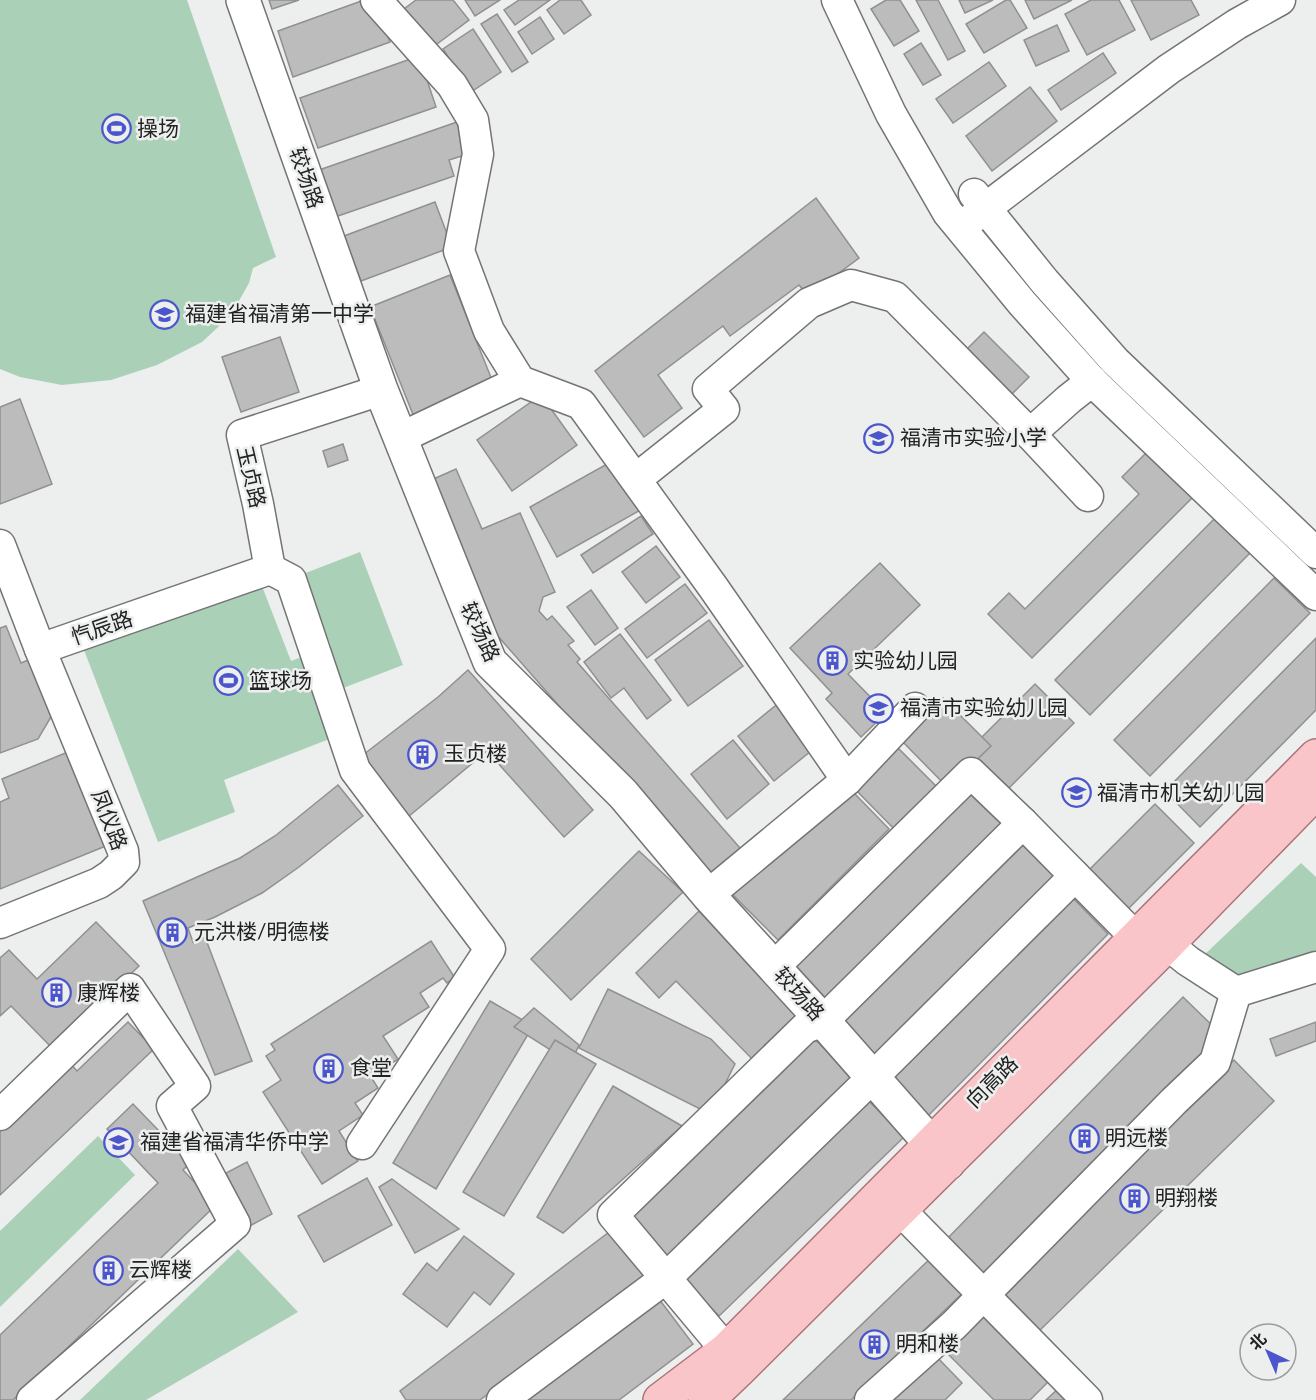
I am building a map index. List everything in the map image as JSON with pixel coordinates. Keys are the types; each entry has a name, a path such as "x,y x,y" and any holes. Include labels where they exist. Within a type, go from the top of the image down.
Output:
{"main road":[{"name":"向高路","path":"660,1400 733,1360 948,1164 1152,946 1316,756"},
{"name":"向高路","path":"714,1398 733,1360 1152,946 1316,792"}],"street":[{"name":"较场路","path":"243,0 381,390 490,662 623,795 708,895 823,1021 948,1164"},
{"path":"376,0 452,85 473,120 478,154 459,251 489,331 520,381 581,404 847,780"},
{"path":"837,0 891,114 954,220 1022,303 1092,381 1316,595"},
{"path":"980,202 1166,53 1249,0"},
{"path":"954,220 1169,69 1237,24 1280,0"},
{"path":"980,202 1045,282 1115,361 1316,553"},
{"path":"636,479 724,409 708,389 809,303 851,285 895,297 1088,496"},
{"path":"400,438 520,381"},
{"path":"1030,434 1068,399 1092,381"},
{"name":"玉贞路","path":"281,575 258,504 242,435 381,390"},
{"path":"0,545 40,650"},
{"path":"281,575 355,770 490,949 362,1144"},
{"name":"忾辰路","path":"40,650 281,575"},
{"name":"凤仪路","path":"0,923 99,883 124,862 123,851 40,650"},
{"path":"708,895 847,780 915,708"},
{"path":"774,967 971,773 1076,876 1152,946 1198,967 1236,992"},
{"path":"733,1360 613,1215 805,1028 823,1021 1023,823"},
{"path":"502,1400 666,1278 1076,876"},
{"path":"1236,992 1316,967"},
{"path":"0,1115 130,989 195,1086 172,1106 235,1224 32,1400"},
{"path":"870,1400 954,1325 1215,1062 1236,992"},
{"path":"900,1210 1087,1400"}],"green space":[{"name":"操场","path":"0,0 187,0 276,257 253,268 249,283 231,315 202,342 157,365 111,380 62,385 20,377 0,369"},
{"name":"篮球场","path":"360,552 403,665 317,698 332,738 224,780 235,812 158,842 84,650 260,581 291,661 331,646 303,574"},
{"path":"1301,863 1316,877 1316,958 1235,984 1202,957"},
{"path":"98,1136 135,1175 0,1307 0,1231"},
{"path":"238,1249 298,1312 146,1400 80,1400"}],"building":[{"path":"269,0 299,0 272,9"},
{"path":"364,0 380,15 390,42 293,77 278,31"},
{"path":"416,0 453,0 469,20 433,47 404,9"},
{"path":"465,0 500,0 475,16"},
{"path":"519,0 550,0 515,25 504,10"},
{"path":"560,0 581,0 591,15 564,34 547,10"},
{"path":"886,0 900,0 919,31 894,46 871,9"},
{"path":"916,0 938,0 965,51 948,60"},
{"path":"959,0 993,0 965,13"},
{"path":"1006,0 1010,0 1027,28 984,53 966,24"},
{"path":"1025,0 1072,0 1034,19"},
{"path":"1091,0 1119,0 1135,30 1087,55 1065,14"},
{"path":"1131,0 1191,0 1199,15 1151,40"},
{"path":"497,14 528,62 512,72 481,24"},
{"path":"540,17 554,39 532,54 518,32"},
{"path":"1057,25 1069,51 1036,66 1024,40"},
{"path":"473,29 501,72 471,92 443,49"},
{"path":"921,43 941,75 923,85 904,54"},
{"path":"1103,53 1116,73 1061,110 1048,90"},
{"path":"419,56 436,107 318,148 300,98"},
{"path":"989,62 1006,86 953,123 936,99"},
{"path":"1030,87 1057,121 992,171 966,136"},
{"path":"457,122 468,154 449,160 454,176 335,217 319,170"},
{"path":"816,198 859,258 808,296 799,285 730,336 723,326 658,375 682,408 644,437 595,371"},
{"path":"435,202 452,247 361,281 344,236"},
{"path":"450,275 494,385 414,417 370,307"},
{"path":"984,332 1029,377 1005,401 960,356"},
{"path":"280,337 299,392 241,412 222,357"},
{"path":"541,395 577,445 512,491 477,440"},
{"path":"20,399 52,484 0,504 0,407"},
{"path":"343,444 348,460 328,467 323,451"},
{"path":"1147,452 1193,497 1032,658 988,614 1009,593 1025,609 1139,494 1122,477"},
{"path":"616,459 644,508 557,557 530,507"},
{"path":"456,469 482,529 520,513 555,592 543,597 539,611 547,620 552,616 574,641 568,645 580,659 577,662 747,856 715,884 496,634 429,481"},
{"path":"641,516 653,534 593,573 581,555"},
{"path":"1215,518 1250,553 1090,715 1055,680"},
{"path":"656,546 680,577 646,603 622,572"},
{"name":"实验幼儿园","path":"880,563 920,605 848,674 886,713 861,737 826,699 832,693 790,648"},
{"path":"1274,578 1310,613 1150,776 1114,740"},
{"path":"685,584 707,613 647,658 625,629"},
{"path":"591,590 618,628 595,645 567,607"},
{"path":"709,620 743,666 688,706 655,660"},
{"path":"6,626 21,663 45,653 55,710 38,739 0,753 0,628"},
{"path":"620,634 671,700 647,719 624,688 611,698 584,662"},
{"path":"1316,638 1316,710 1200,827 1165,791"},
{"name":"玉贞楼","path":"468,670 593,810 564,837 487,751 408,817 359,758 438,697"},
{"path":"1035,684 1074,723 1003,794 964,755"},
{"path":"943,698 991,746 948,788 901,740"},
{"path":"780,702 816,747 774,781 738,736"},
{"path":"733,740 769,784 727,819 691,774"},
{"path":"85,745 123,839 0,889 0,802 9,798 2,779"},
{"path":"895,745 942,792 899,834 852,786"},
{"name":"元洪楼/明德楼","path":"338,785 363,816 262,893 188,928 193,942 205,937 252,1061 215,1075 143,901 240,858 275,836"},
{"path":"969,786 1010,825 831,1009 791,970"},
{"path":"854,793 889,829 778,940 727,889"},
{"path":"1155,804 1194,843 1123,914 1084,875"},
{"path":"1018,836 1059,875 879,1059 839,1020"},
{"path":"639,851 683,892 571,1000 531,959"},
{"path":"1069,894 1108,934 928,1116 889,1077"},
{"path":"699,911 805,1019 758,1065 676,981 659,998 636,973"},
{"name":"康辉楼","path":"96,922 139,966 53,1049 11,1006 0,1016 0,958 9,950 37,979"},
{"name":"食堂","path":"431,941 455,978 447,983 443,978 420,993 429,1007 383,1036 398,1059 371,1077 378,1088 355,1103 363,1115 339,1131 358,1161 322,1184 263,1092 281,1080 266,1056 275,1050 271,1044"},
{"path":"608,989 711,1039 735,1064 710,1114 579,1048"},
{"name":"明远楼","path":"1183,997 1222,1035 985,1279 946,1240"},
{"path":"490,1001 533,1026 436,1189 393,1163"},
{"path":"534,1008 579,1045 571,1063 514,1027"},
{"path":"128,1022 154,1049 0,1195 0,1126 68,1061 77,1071"},
{"path":"1316,1022 1316,1041 1276,1056 1270,1039"},
{"path":"807,1031 855,1080 670,1260 623,1211"},
{"path":"555,1040 596,1064 504,1216 463,1192"},
{"name":"明翔楼","path":"1234,1060 1274,1101 1035,1335 995,1294"},
{"path":"613,1086 682,1126 563,1233 537,1217"},
{"path":"865,1097 904,1137 719,1316 681,1276"},
{"name":"云辉楼","path":"133,1104 190,1163 183,1170 216,1205 13,1400 0,1400 0,1335 158,1183 107,1129"},
{"path":"247,1162 272,1214 242,1230 219,1186 229,1180 226,1173"},
{"path":"367,1178 392,1225 324,1262 298,1216"},
{"path":"392,1179 459,1229 415,1253 379,1187"},
{"path":"613,1229 646,1274 480,1400 406,1400 400,1391"},
{"path":"464,1236 514,1274 490,1305 474,1292 447,1327 403,1294 427,1263 437,1271"},
{"name":"明和楼","path":"935,1254 968,1288 851,1400 783,1400"},
{"path":"659,1299 693,1344 619,1400 526,1400"},
{"path":"983,1309 1052,1378 1030,1400 994,1400 943,1349"},
{"path":"933,1353 962,1383 945,1400 884,1400"},
{"path":"1062,1385 1075,1400 1046,1400"}],"place":[{"name":"操场","path":"116,129"},
{"name":"福建省福清第一中学","path":"164,314"},
{"name":"福清市实验小学","path":"879,438"},
{"name":"实验幼儿园","path":"832,661"},
{"name":"篮球场","path":"228,681"},
{"name":"福清市实验幼儿园","path":"879,708"},
{"name":"玉贞楼","path":"423,754"},
{"name":"福清市机关幼儿园","path":"1076,793"},
{"name":"元洪楼/明德楼","path":"173,932"},
{"name":"康辉楼","path":"56,993"},
{"name":"食堂","path":"329,1068"},
{"name":"明远楼","path":"1084,1138"},
{"name":"福建省福清华侨中学","path":"119,1142"},
{"name":"明翔楼","path":"1134,1198"},
{"name":"云辉楼","path":"108,1270"},
{"name":"明和楼","path":"875,1344"}]}
